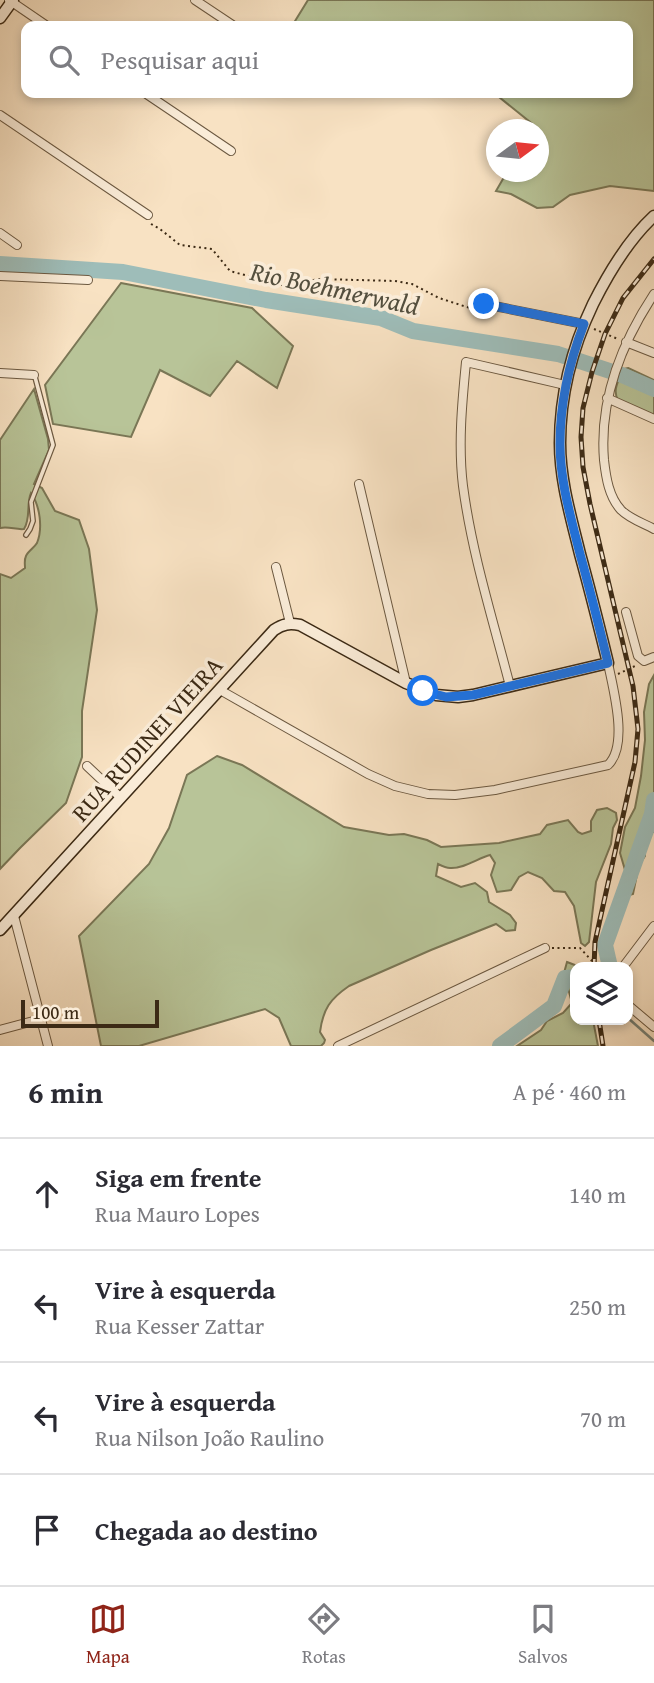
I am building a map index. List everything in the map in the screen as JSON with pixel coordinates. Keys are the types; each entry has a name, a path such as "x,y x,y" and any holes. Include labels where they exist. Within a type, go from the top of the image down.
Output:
{"street":[{"path":"195,0 226,21"},
{"path":"0,18 11,1 40,21"},
{"path":"153,98 231,150"},
{"path":"0,114 148,215"},
{"path":"220,690 368,774 395,786 428,794 454,795 495,790 608,765 613,760 618,747 618,727 608,663 564,488 560,444 565,385 584,324 602,286 623,252 654,216"},
{"path":"0,233 17,245"},
{"path":"0,276 88,280"},
{"path":"654,294 626,342 612,377 603,441 610,492 621,510 629,517 654,529"},
{"path":"484,304 584,324"},
{"path":"626,342 654,354"},
{"path":"510,686 472,535 463,484 461,427 466,362 565,385"},
{"path":"0,373 34,375"},
{"path":"607,398 654,419"},
{"path":"359,484 406,683"},
{"path":"276,567 290,623 300,625 423,691 446,697 473,695 608,663"},
{"path":"626,612 640,660 654,657"},
{"name":"RUA RUDINEI VIEIRA","path":"0,930 274,631 290,623"},
{"path":"87,766 121,799"},
{"path":"14,916 48,1046"},
{"path":"627,962 654,926"},
{"path":"338,1046 545,948"},
{"path":"633,1008 654,1027"},
{"path":"0,1030 41,1019"}],"lane":[{"path":"26,535 33,521 31,502 53,445 34,375"}],"path":[{"path":"148,215 148,222 180,246 212,249 230,271 269,282 281,285 320,279 362,279 395,282 412,284 439,298 473,309 484,304"},
{"path":"584,324 626,342"},
{"path":"610,677 643,661"},
{"path":"545,948 580,948 592,962"}],"green space":[{"path":"308,0 654,0 654,191 610,186 570,195 553,207 537,208 511,194 496,191 501,182 549,182 549,119 526,119 500,98 633,98 633,21 295,21"},
{"path":"121,283 252,308 293,346 277,388 237,361 210,396 160,370 131,437 53,424 45,385"},
{"path":"628,368 654,380 654,415 618,400 617,385 623,369"},
{"path":"34,389 49,450 34,484 42,488 55,511 79,520 89,549 97,610 82,711 82,757 66,803 0,869 0,574 11,578 25,568 26,556 39,537 40,517 31,493 24,529 0,528 0,440"},
{"path":"654,675 654,832 644,846 645,856 639,865 633,894 626,896 621,886 625,870 620,853 625,827 635,808 645,740 644,712 649,684"},
{"path":"217,756 242,765 344,827 389,835 404,834 441,847 499,843 540,834 547,825 568,820 582,834 591,831 591,821 597,810 607,808 616,813 617,820 596,882 589,942 585,946 581,943 574,906 565,892 554,891 542,878 528,872 519,877 511,890 497,892 491,875 495,863 490,855 455,868 438,864 436,876 461,887 475,883 487,892 489,902 510,915 516,923 515,930 506,931 496,924 349,986 332,1000 325,1011 320,1032 325,1040 321,1046 291,1046 279,1018 265,1009 139,1046 101,1046 79,936 149,864 169,828 187,775"},
{"path":"567,962 570,963 570,996 564,973"},
{"path":"570,1005 570,1025 594,1025 598,1046 517,1046 541,1030 547,1021 563,1013"}],"waterway":[{"name":"Rio Boehmerwald","path":"0,264 123,272 266,300 381,318 413,331 558,354 622,375 654,389"},
{"path":"609,962 605,945 652,814 654,800"},
{"path":"500,1046 554,1006 565,978 570,978"},
{"path":"633,1022 654,1041"}],"railway":[{"path":"594,962 595,942 635,762 638,729 633,686 583,467 583,408 605,334 623,298 654,259"},
{"path":"600,1025 603,1046"}],"route":[{"path":"423,691 446,697 473,695 608,663 566,497 561,461 561,420 565,385 584,324 484,304"}]}
